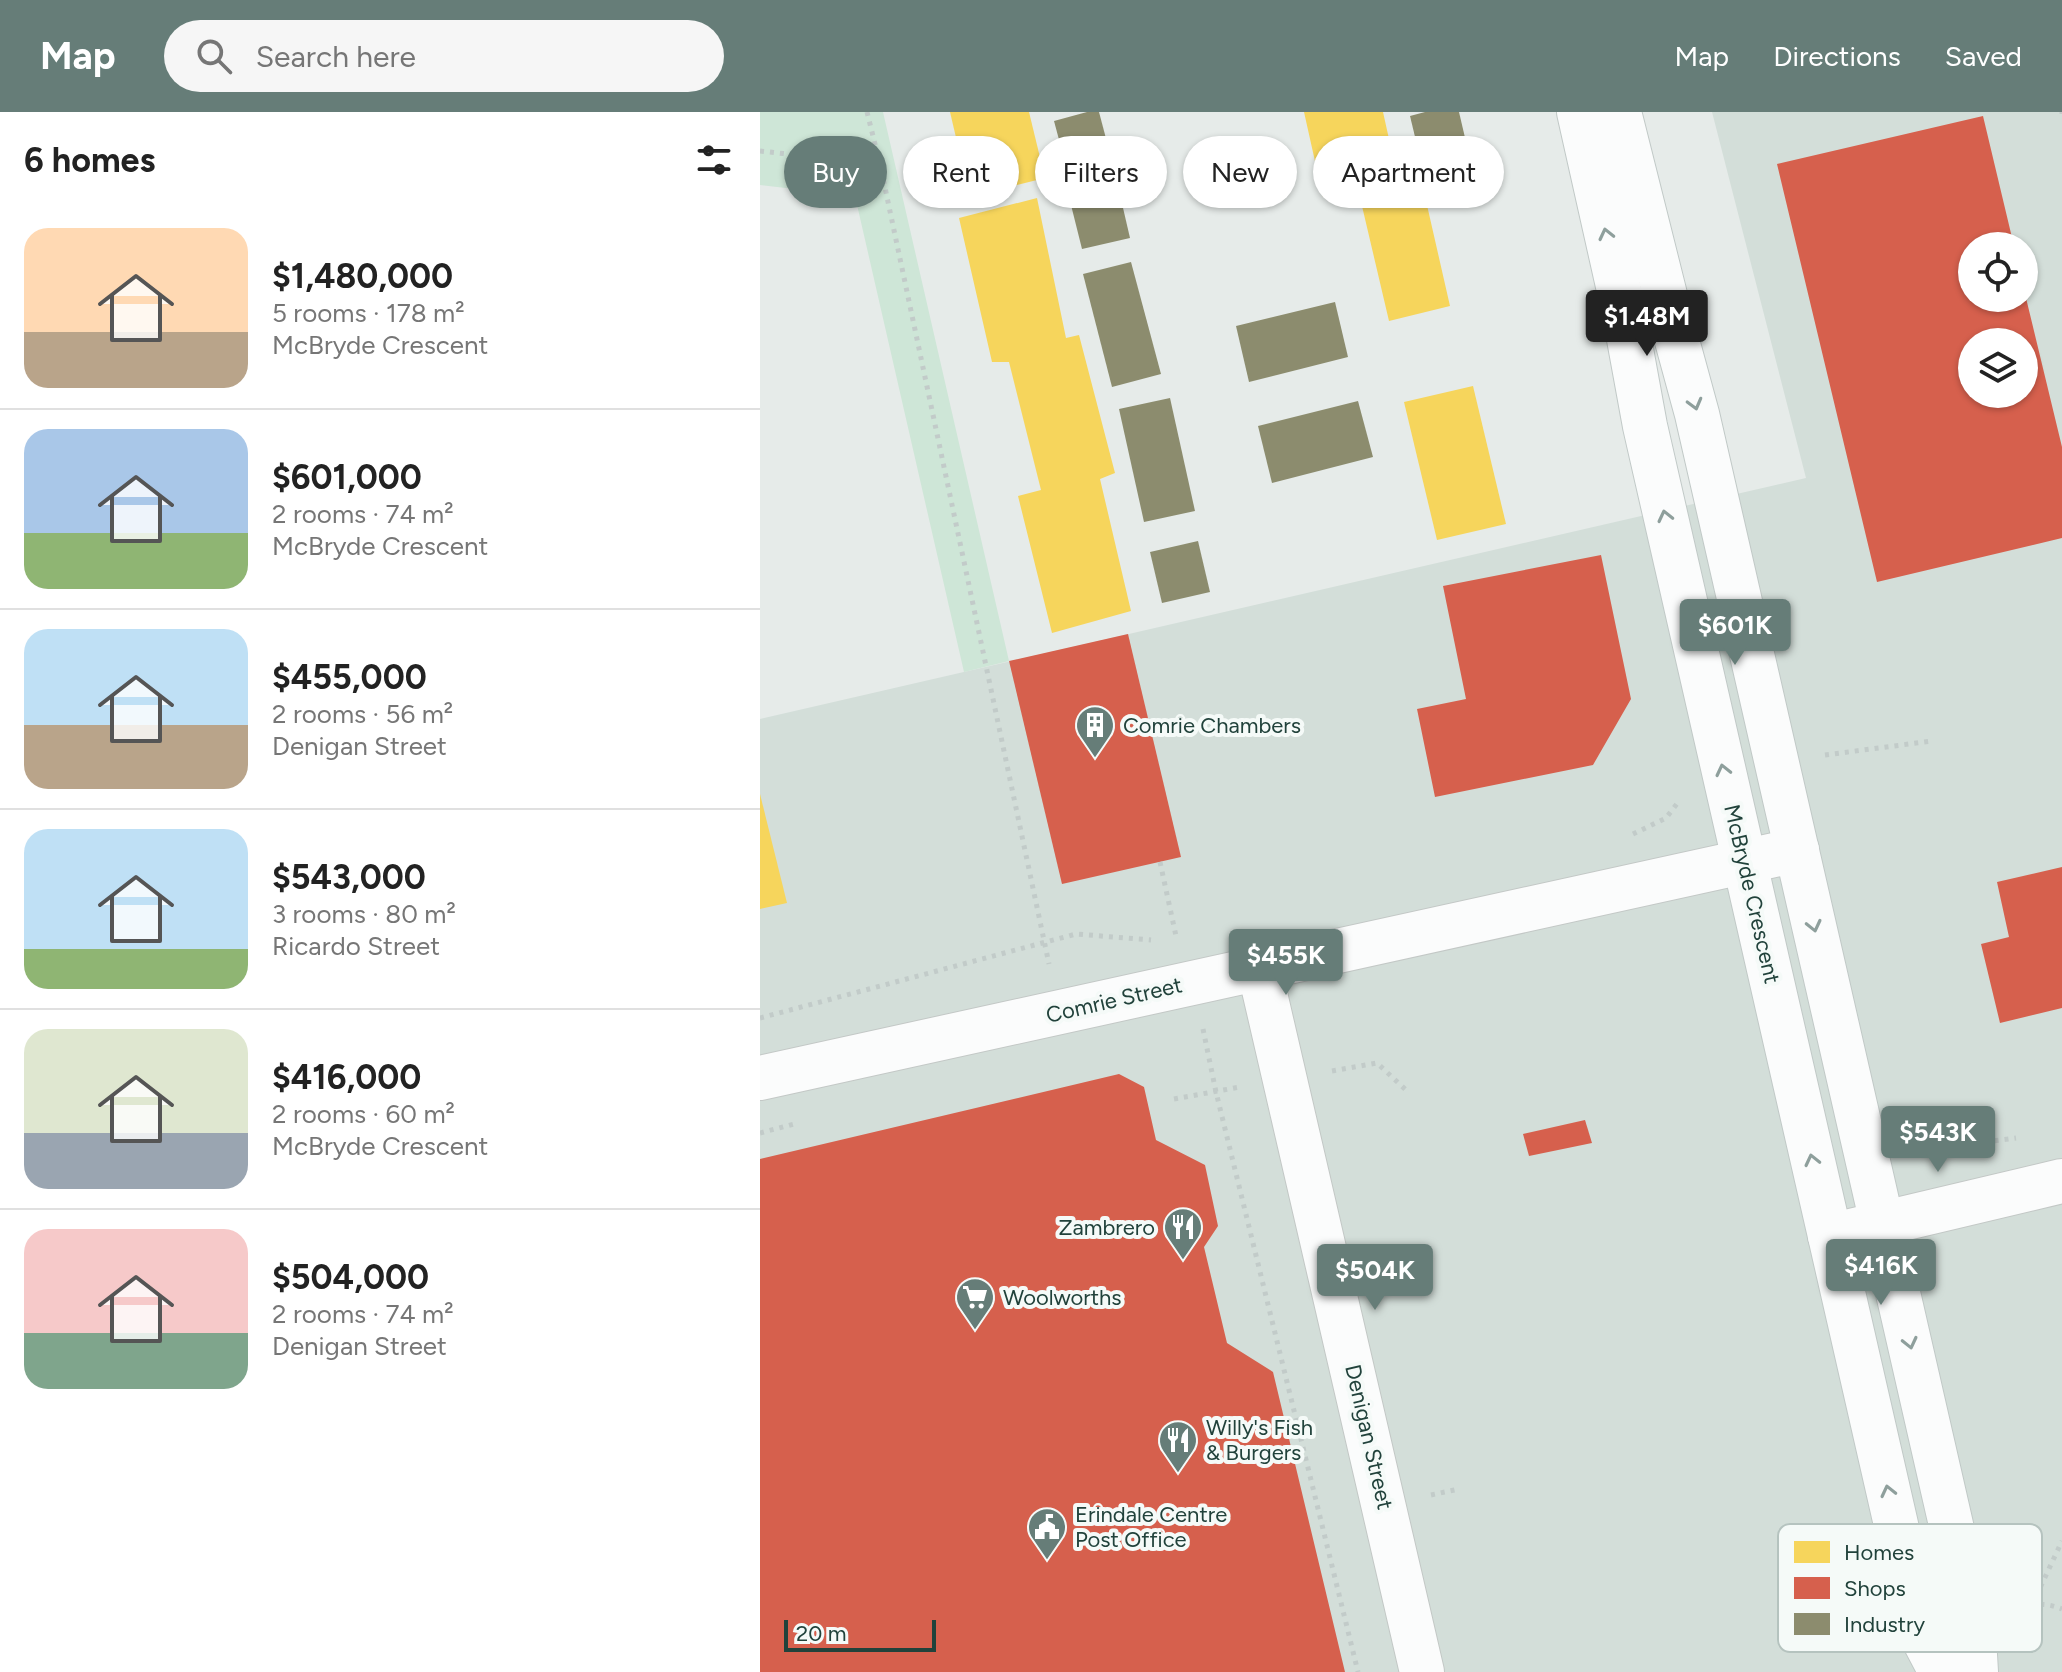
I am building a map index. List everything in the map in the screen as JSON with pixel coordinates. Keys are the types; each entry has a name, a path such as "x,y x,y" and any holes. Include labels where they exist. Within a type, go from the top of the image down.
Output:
{"street":[{"name":"McBryde Crescent","path":"1579,112 1625,317 1645,426 1895,1524"},
{"path":"1619,112 1697,414 1951,1524"},
{"name":"Comrie Street","path":"760,1078 1797,850"},
{"name":"Denigan Street","path":"1259,968 1422,1672"},
{"path":"1830,1236 2062,1181"},
{"name":"McBryde Crescent","path":"1930,1652 1941,1672"},
{"path":"1975,1652 1976,1672"}],"path":[{"path":"867,112 873,136"},
{"path":"760,151 784,154"},
{"path":"887,197 1061,1012"},
{"path":"1817,756 1932,741"},
{"path":"1627,837 1666,818 1682,797"},
{"path":"1160,862 1178,936 1166,938"},
{"path":"760,1018 1076,934 1155,941"},
{"path":"1202,1023 1358,1672"},
{"path":"760,1133 806,1121"},
{"path":"1902,1146 1947,1147 2019,1138"},
{"path":"1419,1498 1459,1489"},
{"path":"2042,1584 2062,1541"},
{"path":"2042,1604 2062,1609"}],"shaded area":[{"path":"1712,112 2062,112 2062,1672 760,1672 760,719 1806,478"}],"green space":[{"path":"760,112 883,112 1009,661 964,672 858,208 887,208 887,136 784,136 784,188 760,185"}],"building: Homes":[{"path":"950,112 1029,112 1035,137 1035,181 1019,185 1019,136 956,136"},
{"path":"1304,112 1383,112 1388,136 1313,136 1313,152"},
{"path":"1035,199 1066,338 1079,335 1115,473 1100,479 1131,611 1052,633 1018,496 1041,490 1009,362 992,362 959,218 998,208 1019,208 1019,203"},
{"path":"1362,208 1428,208 1450,306 1389,321"},
{"path":"1473,386 1506,524 1437,540 1404,402"},
{"path":"760,794 787,903 760,909"}],"building: Shops":[{"path":"1983,116 2011,232 1958,232 1958,312 2029,312 2033,328 1958,328 1958,408 2038,408 2038,348 2062,447 2062,538 1877,582 1777,164"},
{"path":"1601,555 1631,699 1593,765 1435,797 1417,709 1466,699 1443,586"},
{"name":"Comrie Chambers","path":"1128,634 1181,857 1062,884 1009,661"},
{"path":"2062,867 2062,1008 2000,1023 1981,944 2009,937 1997,882"},
{"path":"1119,1074 1144,1087 1156,1140 1205,1165 1218,1226 1204,1247 1227,1343 1273,1372 1345,1672 760,1672 760,1159"},
{"path":"1585,1120 1592,1143 1529,1156 1523,1134"}],"building: Industry":[{"path":"1099,112 1105,136 1058,136 1054,121"},
{"path":"1425,112 1459,112 1465,136 1415,136 1410,116"},
{"path":"1072,208 1123,208 1130,238 1082,249"},
{"path":"1131,262 1161,374 1112,387 1083,274"},
{"path":"1335,302 1348,357 1249,382 1236,326"},
{"path":"1170,398 1195,511 1144,522 1119,409"},
{"path":"1358,401 1373,457 1272,483 1258,426"},
{"path":"1198,541 1210,592 1162,603 1150,552"}],"place":[{"name":"Comrie Chambers","path":"1095,759"},
{"name":"Zambrero","path":"1183,1261"},
{"name":"Woolworths","path":"975,1331"},
{"name":"Willy's Fish & Burgers","path":"1178,1474"},
{"name":"Erindale Centre Post Office","path":"1047,1561"}]}
